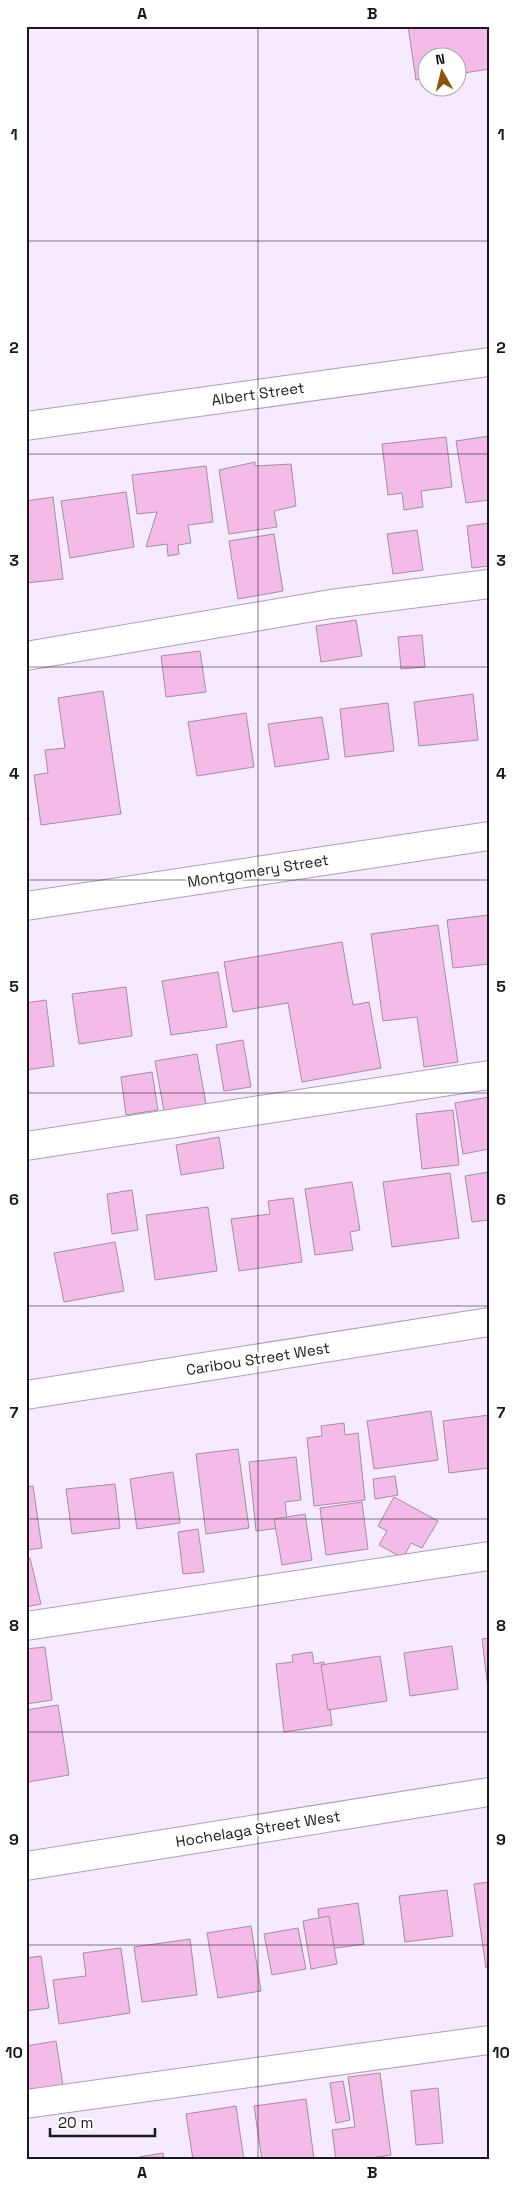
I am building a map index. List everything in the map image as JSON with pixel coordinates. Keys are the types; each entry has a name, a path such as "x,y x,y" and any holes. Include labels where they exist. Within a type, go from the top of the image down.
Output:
{"street":[{"name":"Albert Street","path":"26,426 489,362"},
{"path":"26,656 331,604 489,584"},
{"name":"Montgomery Street","path":"26,906 489,836"},
{"path":"26,1146 489,1075"},
{"name":"Caribou Street West","path":"26,1395 489,1322"},
{"path":"26,1626 489,1556"},
{"name":"Hochelaga Street West","path":"26,1866 489,1792"},
{"path":"26,2104 489,2040"}],"building":[{"path":"408,26 489,26 489,69 468,72 468,48 418,48 418,80 416,80"},
{"path":"489,436 489,500 466,503 456,441"},
{"path":"446,437 452,487 421,491 423,507 404,510 402,493 388,495 382,444"},
{"path":"255,462 255,466 291,464 296,506 274,511 277,527 229,534 219,470"},
{"path":"206,466 213,522 188,525 191,543 178,545 179,554 168,556 167,544 146,547 157,512 137,514 132,475"},
{"path":"126,492 134,547 70,558 61,501"},
{"path":"53,497 63,579 26,583 26,501"},
{"path":"489,523 489,566 472,568 467,526"},
{"path":"417,530 423,570 393,574 387,534"},
{"path":"274,534 283,591 238,599 229,541"},
{"path":"356,620 362,656 321,662 316,626"},
{"path":"422,635 425,667 401,669 398,637"},
{"path":"200,651 206,692 166,697 161,656"},
{"path":"103,691 121,814 41,825 34,775 48,773 45,750 65,748 58,698"},
{"path":"473,694 478,740 419,746 414,702"},
{"path":"388,703 394,751 345,757 340,709"},
{"path":"246,713 254,767 197,776 188,722"},
{"path":"322,717 329,759 275,767 268,724"},
{"path":"26,801 29,820 26,820"},
{"path":"489,915 489,964 453,968 447,920"},
{"path":"438,925 458,1062 424,1067 417,1017 383,1021 371,934"},
{"path":"342,942 353,1005 369,1002 381,1068 302,1082 288,1003 233,1012 224,962"},
{"path":"218,972 227,1027 171,1035 162,981"},
{"path":"126,987 132,1036 79,1044 72,994"},
{"path":"46,1000 54,1066 26,1070 26,1003"},
{"path":"243,1040 251,1087 224,1091 216,1045"},
{"path":"197,1054 206,1104 164,1111 155,1061"},
{"path":"152,1072 158,1110 126,1115 121,1077"},
{"path":"489,1097 489,1149 463,1154 455,1103"},
{"path":"453,1110 459,1165 422,1169 416,1114"},
{"path":"219,1137 224,1168 181,1175 176,1145"},
{"path":"489,1172 489,1220 472,1222 465,1176"},
{"path":"450,1173 459,1238 392,1247 383,1182"},
{"path":"352,1182 360,1230 350,1232 353,1250 315,1255 305,1189"},
{"path":"132,1190 138,1230 112,1234 107,1194"},
{"path":"293,1198 302,1262 239,1271 231,1219 270,1214 268,1201"},
{"path":"208,1207 217,1271 155,1280 146,1215"},
{"path":"115,1242 124,1291 64,1302 54,1253"},
{"path":"431,1411 438,1460 374,1469 367,1421"},
{"path":"489,1415 489,1468 449,1473 443,1421"},
{"path":"344,1423 345,1435 358,1433 365,1500 314,1506 307,1438 322,1436 321,1426"},
{"path":"238,1449 249,1528 206,1534 196,1454"},
{"path":"296,1457 301,1500 285,1502 288,1527 256,1531 249,1462"},
{"path":"173,1472 180,1523 137,1529 130,1479"},
{"path":"395,1476 398,1495 375,1499 373,1479"},
{"path":"115,1484 120,1528 72,1534 66,1489"},
{"path":"33,1486 42,1548 26,1550 26,1487"},
{"path":"394,1497 438,1521 422,1548 411,1543 403,1558 379,1545 387,1531 378,1526"},
{"path":"362,1502 368,1549 326,1555 320,1508"},
{"path":"305,1514 312,1560 282,1565 274,1519"},
{"path":"198,1529 204,1572 183,1574 178,1532"},
{"path":"30,1558 41,1604 26,1607 26,1559"},
{"path":"489,1638 489,1689 488,1689 482,1639"},
{"path":"452,1646 458,1689 410,1696 404,1653"},
{"path":"45,1647 52,1700 26,1704 26,1649"},
{"path":"312,1652 314,1664 324,1662 332,1725 284,1732 276,1664 293,1662 292,1655"},
{"path":"380,1656 387,1701 328,1710 321,1665"},
{"path":"58,1705 69,1775 28,1782 26,1768 26,1710"},
{"path":"489,1882 489,1967 486,1968 474,1884"},
{"path":"447,1890 453,1936 405,1942 399,1896"},
{"path":"358,1903 364,1944 323,1950 318,1909"},
{"path":"329,1916 337,1964 311,1969 303,1921"},
{"path":"251,1926 261,1991 218,1998 207,1933"},
{"path":"298,1928 306,1969 272,1975 264,1934"},
{"path":"190,1939 197,1995 142,2002 134,1947"},
{"path":"121,1948 130,2013 59,2024 53,1980 86,1976 83,1953"},
{"path":"41,1956 49,2008 26,2011 26,1958"},
{"path":"56,2041 64,2092 26,2098 26,2046"},
{"path":"380,2073 391,2155 357,2160 336,2160 332,2130 355,2127 348,2077"},
{"path":"343,2081 350,2120 336,2123 330,2083"},
{"path":"438,2088 443,2143 416,2145 411,2091"},
{"path":"306,2099 314,2159 262,2160 254,2106"},
{"path":"236,2106 244,2160 193,2160 186,2114"},
{"path":"163,2153 164,2160 139,2160 139,2157"}]}
